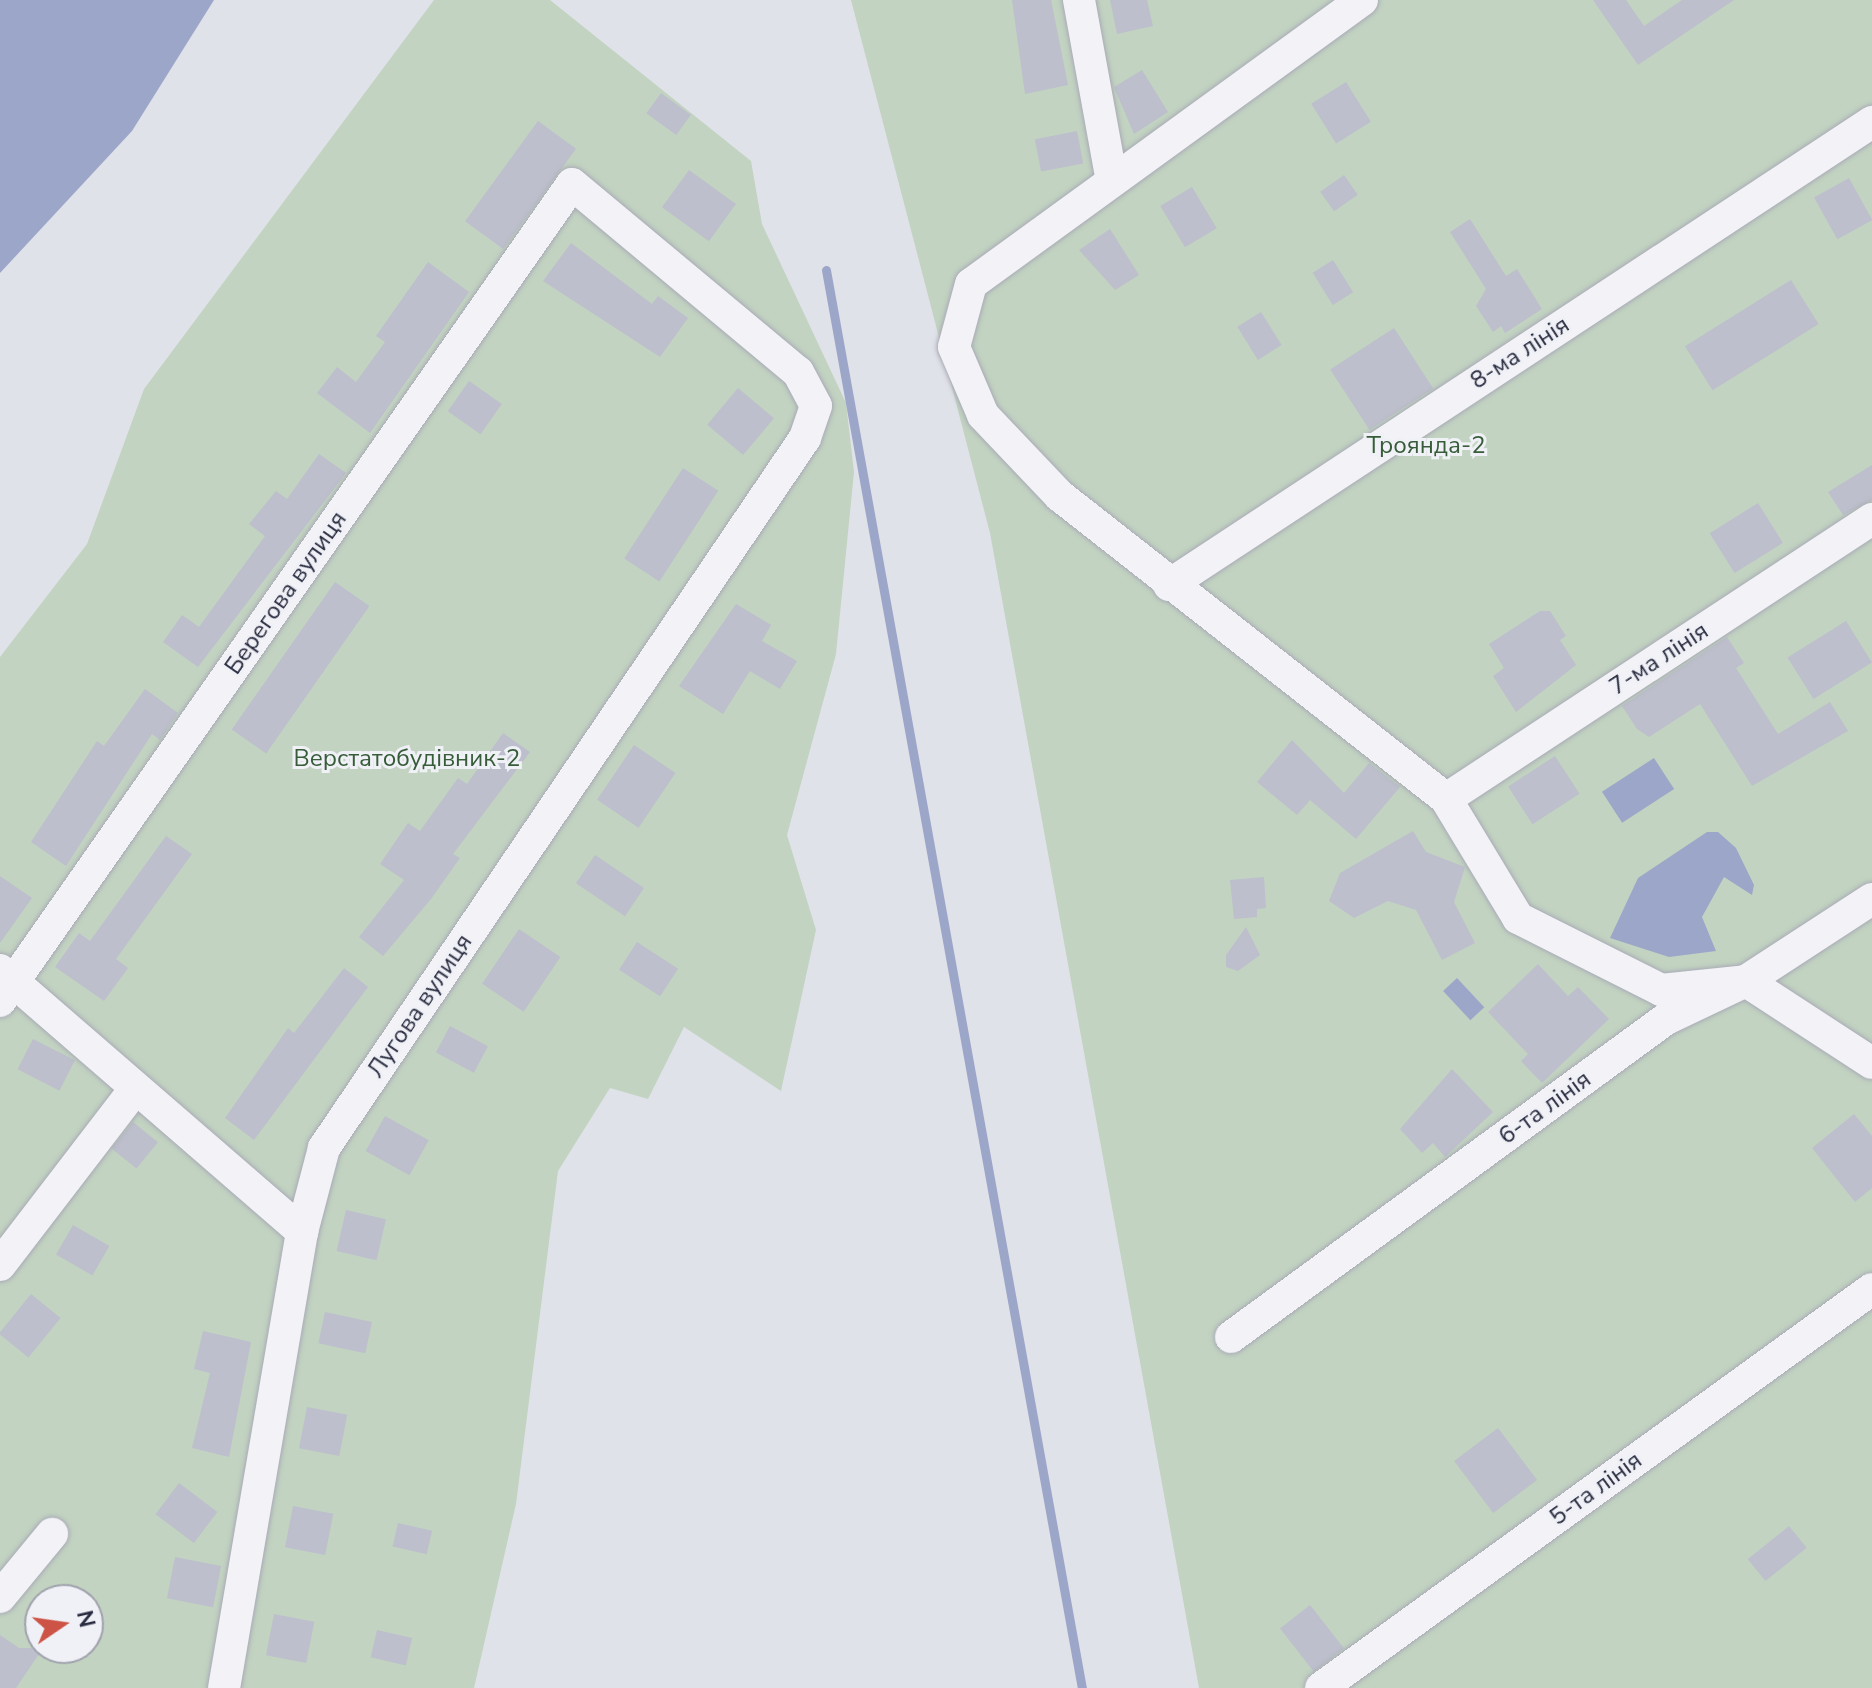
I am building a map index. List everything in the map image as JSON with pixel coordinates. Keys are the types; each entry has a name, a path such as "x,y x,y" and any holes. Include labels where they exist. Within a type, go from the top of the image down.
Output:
{"street":[{"path":"1079,0 1111,176"},
{"path":"1362,0 1111,176 971,284 954,347 983,415 1060,496 1169,585 1446,799 1518,918 1661,990 1746,981 1872,1063"},
{"name":"8-ма лінія","path":"1169,585 1872,122"},
{"name":"Берегова вулиця","path":"5,984 572,184 798,372 816,406"},
{"name":"Лугова вулиця","path":"224,1688 302,1232 324,1148 805,438 816,406"},
{"name":"7-ма лінія","path":"1446,799 1872,519"},
{"name":"6-та лінія","path":"1231,1337 1666,1019 1746,981 1872,899"},
{"path":"5,984 136,1088 302,1232"},
{"path":"0,1265 136,1088"},
{"name":"5-та лінія","path":"1321,1688 1872,1289"},
{"path":"0,1597 52,1534"}],"green space":[{"name":"Верстатобудівник-2","path":"434,0 550,0 751,161 762,224 846,403 854,472 836,654 787,835 816,930 781,1091 684,1027 648,1099 610,1088 558,1171 516,1504 474,1688 0,1688 0,657 87,544 144,389"},
{"name":"Троянда-2","path":"851,0 1872,0 1872,1688 1199,1688 990,533"}],"water":[{"path":"0,0 214,0 132,131 0,273"},
{"path":"1654,758 1674,789 1622,823 1602,792"},
{"path":"1707,832 1718,832 1736,848 1754,885 1752,895 1724,877 1702,917 1716,951 1669,957 1610,938 1638,878"},
{"path":"1457,978 1484,1007 1470,1020 1443,991"}],"building":[{"path":"1012,0 1051,0 1068,85 1025,94"},
{"path":"1110,0 1147,0 1153,26 1117,34"},
{"path":"1593,0 1626,0 1644,26 1682,0 1734,0 1638,65"},
{"path":"1142,70 1168,112 1134,134 1114,87"},
{"path":"1346,82 1371,122 1336,144 1311,104"},
{"path":"661,93 691,115 676,135 646,113"},
{"path":"538,121 576,149 503,249 465,221"},
{"path":"1077,131 1083,163 1041,172 1035,139"},
{"path":"689,170 736,204 709,241 662,207"},
{"path":"1344,175 1358,195 1334,211 1320,192"},
{"path":"1849,178 1872,220 1837,239 1814,197"},
{"path":"1192,187 1217,228 1185,247 1160,206"},
{"path":"1470,219 1506,276 1517,269 1542,309 1505,333 1501,326 1493,332 1476,306 1486,289 1450,232"},
{"path":"1110,229 1139,275 1115,290 1079,250"},
{"path":"571,243 652,304 658,296 688,318 660,357 543,281"},
{"path":"1333,260 1353,292 1333,305 1313,273"},
{"path":"428,262 469,292 370,433 317,393 337,367 356,382 385,342 376,336"},
{"path":"1791,280 1819,324 1713,390 1685,346"},
{"path":"1261,312 1282,345 1258,360 1237,327"},
{"path":"1394,328 1433,388 1369,430 1330,369"},
{"path":"469,381 502,404 481,434 448,411"},
{"path":"738,388 774,418 743,455 707,425"},
{"path":"319,454 346,473 198,667 163,642 182,615 199,627 265,536 249,524 276,491 287,499"},
{"path":"1872,465 1872,500 1843,515 1828,492"},
{"path":"683,468 718,491 659,581 624,559"},
{"path":"1758,503 1783,543 1735,573 1710,533"},
{"path":"335,582 369,606 266,754 232,729"},
{"path":"736,604 771,625 762,641 797,661 780,689 750,671 723,714 679,686"},
{"path":"1540,611 1550,611 1566,636 1560,640 1576,665 1516,712 1493,676 1504,668 1489,644"},
{"path":"1846,621 1872,663 1813,699 1787,658"},
{"path":"1727,637 1744,663 1736,668 1778,734 1830,702 1848,731 1752,786 1700,704 1649,737 1637,729 1622,706"},
{"path":"145,689 178,713 160,740 152,734 66,866 31,842 97,741 104,746"},
{"path":"503,733 530,752 453,854 460,858 431,899 383,956 359,937 404,880 380,864 408,823 420,831 458,778 467,784"},
{"path":"1292,740 1344,793 1369,763 1400,787 1356,839 1310,800 1297,815 1257,782"},
{"path":"634,745 675,773 639,828 597,800"},
{"path":"1555,756 1580,794 1533,824 1508,786"},
{"path":"1413,831 1426,852 1465,867 1454,902 1475,943 1442,960 1416,910 1388,901 1354,918 1329,901 1340,873"},
{"path":"166,836 192,854 116,959 128,968 104,1001 55,967 79,933 90,941"},
{"path":"595,855 644,888 625,916 576,883"},
{"path":"0,876 32,898 0,943"},
{"path":"1264,877 1266,908 1257,909 1257,917 1234,919 1230,880"},
{"path":"1246,927 1260,955 1238,971 1226,967 1226,955"},
{"path":"519,929 560,957 524,1012 482,984"},
{"path":"637,942 678,969 660,996 619,970"},
{"path":"1538,964 1568,996 1578,987 1609,1019 1542,1083 1521,1061 1528,1054 1488,1012"},
{"path":"344,968 368,987 254,1140 225,1118 288,1028 294,1033"},
{"path":"450,1026 488,1046 474,1073 436,1052"},
{"path":"33,1039 75,1060 59,1091 18,1069"},
{"path":"1452,1069 1493,1112 1445,1157 1433,1143 1422,1153 1400,1129"},
{"path":"1854,1114 1872,1136 1872,1188 1855,1202 1812,1148"},
{"path":"385,1116 429,1140 409,1175 366,1151"},
{"path":"133,1122 158,1142 136,1169 112,1148"},
{"path":"346,1210 386,1219 377,1260 337,1251"},
{"path":"73,1225 109,1246 92,1275 56,1254"},
{"path":"31,1294 61,1318 28,1358 0,1332"},
{"path":"325,1312 372,1322 365,1353 318,1343"},
{"path":"203,1331 251,1342 229,1457 192,1448 210,1373 194,1369"},
{"path":"307,1407 347,1415 339,1456 299,1448"},
{"path":"1498,1428 1537,1480 1493,1513 1454,1461"},
{"path":"179,1483 217,1512 194,1543 156,1514"},
{"path":"293,1506 333,1514 325,1555 285,1547"},
{"path":"398,1523 432,1531 427,1554 393,1546"},
{"path":"1789,1526 1807,1548 1765,1581 1748,1559"},
{"path":"175,1557 221,1566 213,1607 167,1598"},
{"path":"1310,1605 1344,1648 1314,1672 1280,1628"},
{"path":"274,1614 314,1622 306,1663 266,1655"},
{"path":"377,1630 412,1638 406,1665 371,1657"},
{"path":"0,1635 24,1648 24,1664 32,1664 16,1688 0,1688"}],"waterway":[{"path":"826,270 1082,1688"}]}
